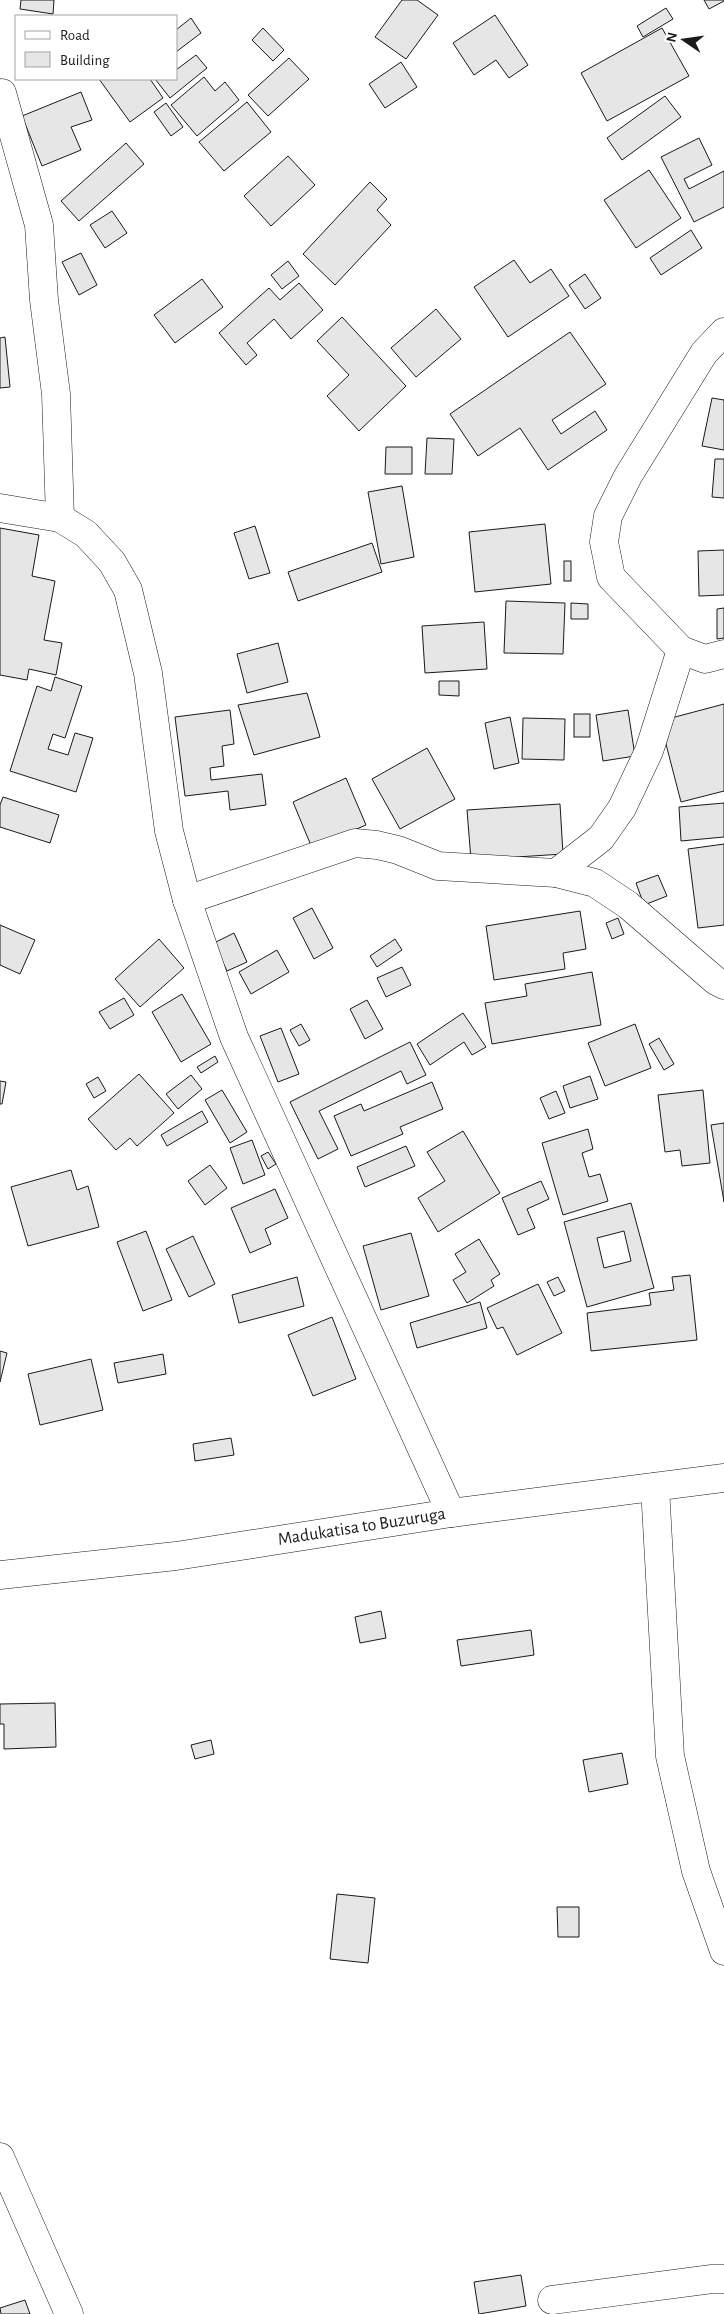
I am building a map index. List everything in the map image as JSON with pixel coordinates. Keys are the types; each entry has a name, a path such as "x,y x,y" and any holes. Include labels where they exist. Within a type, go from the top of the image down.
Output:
{"street":[{"path":"2,93 39,225 44,300 56,394 60,518"},
{"path":"724,332 704,353 628,476 608,516 604,542 611,578 680,650 706,659 724,654"},
{"path":"0,508 60,518 86,534 112,562 128,590 148,673 169,830 186,900 234,1037 451,1513"},
{"path":"556,873 601,838 622,808 649,751 680,650"},
{"path":"186,900 355,843 377,845 398,850 438,866 556,873 595,883 628,905 716,981 724,985"},
{"name":"Madukatisa to Buzuruga","path":"0,1574 176,1556 451,1513 724,1478"},
{"path":"655,1487 670,1756 696,1871 724,1951"},
{"path":"0,2158 69,2314"},
{"path":"552,2300 724,2279"}],"building":[{"path":"21,0 54,0 53,14 20,9"},
{"path":"402,0 417,0 438,15 406,59 375,37"},
{"path":"704,0 724,0 724,1 709,9"},
{"path":"666,8 673,19 643,37 637,26"},
{"path":"495,15 528,65 509,78 496,60 474,75 453,43"},
{"path":"191,18 201,33 178,50 178,28"},
{"path":"263,28 284,50 273,61 252,40"},
{"path":"662,28 689,76 607,121 581,73"},
{"path":"196,55 207,68 170,98 156,80 178,80 178,68"},
{"path":"289,58 309,79 268,116 248,95"},
{"path":"401,62 417,87 385,108 369,84"},
{"path":"204,77 215,91 225,82 239,100 197,136 171,105"},
{"path":"100,80 151,80 163,98 130,122"},
{"path":"81,92 92,120 71,127 81,150 42,166 22,116"},
{"path":"665,96 681,117 622,160 607,138"},
{"path":"247,102 271,132 224,171 199,142"},
{"path":"166,103 183,127 171,136 154,112"},
{"path":"699,138 712,165 684,179 689,189 724,171 724,207 694,222 661,157"},
{"path":"126,143 144,164 79,221 61,201"},
{"path":"288,156 315,185 271,226 244,196"},
{"path":"649,170 681,218 636,248 604,200"},
{"path":"370,182 387,199 377,210 391,225 335,285 303,254"},
{"path":"112,211 127,233 105,248 90,225"},
{"path":"691,230 702,248 661,275 650,258"},
{"path":"81,253 97,285 79,295 62,262"},
{"path":"514,260 530,283 551,269 569,296 508,337 474,287"},
{"path":"288,261 299,276 282,289 271,275"},
{"path":"585,274 601,298 585,309 569,285"},
{"path":"202,279 223,307 175,343 154,315"},
{"path":"299,283 323,310 291,339 274,319 247,343 257,355 246,365 219,333 269,288 280,300"},
{"path":"436,309 461,339 416,377 391,348"},
{"path":"342,317 406,386 359,431 327,396 349,375 317,341"},
{"path":"570,332 606,384 552,420 561,434 595,411 607,430 548,470 520,428 478,456 450,414"},
{"path":"5,337 10,387 0,388 0,338"},
{"path":"712,398 724,400 724,450 702,446"},
{"path":"427,438 454,439 452,474 425,474"},
{"path":"386,447 412,447 412,474 385,474"},
{"path":"715,459 724,459 724,498 712,497"},
{"path":"402,486 414,557 381,564 368,492"},
{"path":"545,524 551,584 475,592 469,532"},
{"path":"255,526 270,573 249,579 234,533"},
{"path":"0,528 39,535 32,576 55,581 44,640 62,643 56,675 29,669 27,680 0,675"},
{"path":"372,543 382,572 298,601 288,572"},
{"path":"724,550 724,595 699,596 698,551"},
{"path":"564,561 571,561 571,581 564,581"},
{"path":"506,601 565,603 563,654 504,653"},
{"path":"571,603 588,604 588,619 571,619"},
{"path":"724,608 724,638 717,639 717,609"},
{"path":"484,622 487,669 425,673 422,626"},
{"path":"278,643 288,682 247,693 237,654"},
{"path":"55,677 82,686 65,738 53,734 48,749 68,755 75,733 93,738 76,792 10,771 37,686 51,691"},
{"path":"439,681 459,681 459,696 439,695"},
{"path":"307,693 320,737 254,755 238,705"},
{"path":"724,704 724,791 681,802 660,721"},
{"path":"230,710 234,744 222,746 224,766 210,768 211,780 262,774 266,805 230,810 228,791 185,796 175,717"},
{"path":"628,710 635,756 603,761 596,715"},
{"path":"574,714 590,714 590,737 574,737"},
{"path":"510,717 519,763 494,769 485,723"},
{"path":"523,718 565,719 564,760 522,759"},
{"path":"427,748 455,799 400,829 372,779"},
{"path":"346,778 366,825 312,848 293,802"},
{"path":"3,797 59,815 50,843 0,827 0,805"},
{"path":"724,803 724,837 681,841 679,807"},
{"path":"560,804 563,854 471,860 467,810"},
{"path":"724,844 724,925 698,928 688,849"},
{"path":"658,875 667,896 644,905 636,883"},
{"path":"312,908 333,948 314,959 293,918"},
{"path":"580,911 586,949 563,953 565,969 494,980 486,926"},
{"path":"618,918 624,934 612,939 606,923"},
{"path":"0,925 35,940 20,974 0,965"},
{"path":"234,933 247,962 227,971 214,943"},
{"path":"159,939 184,968 140,1007 115,979"},
{"path":"395,939 402,950 377,967 370,956"},
{"path":"277,950 289,972 251,994 239,972"},
{"path":"402,967 411,985 386,997 377,978"},
{"path":"592,972 601,1025 492,1044 485,1003 527,996 525,984"},
{"path":"182,994 211,1044 181,1062 152,1012"},
{"path":"124,998 134,1015 110,1029 99,1012"},
{"path":"367,1000 383,1029 365,1039 350,1009"},
{"path":"463,1013 486,1047 472,1055 464,1042 430,1065 417,1044"},
{"path":"301,1024 310,1040 299,1046 290,1030"},
{"path":"635,1024 651,1068 605,1086 588,1043"},
{"path":"281,1028 299,1074 278,1082 260,1036"},
{"path":"659,1038 674,1064 664,1070 649,1044"},
{"path":"410,1042 426,1075 407,1084 401,1071 319,1111 338,1149 318,1159 290,1102"},
{"path":"215,1056 218,1062 201,1073 197,1067"},
{"path":"139,1074 174,1113 137,1146 130,1138 116,1150 88,1119"},
{"path":"191,1075 202,1089 178,1109 166,1094"},
{"path":"590,1076 598,1099 570,1108 563,1086"},
{"path":"98,1077 106,1091 94,1098 86,1084"},
{"path":"0,1081 6,1082 2,1104 0,1104"},
{"path":"432,1082 443,1109 400,1127 403,1134 351,1156 334,1116 361,1104 364,1111"},
{"path":"222,1090 247,1132 230,1143 205,1100"},
{"path":"703,1090 710,1163 682,1166 680,1150 665,1152 658,1095"},
{"path":"556,1091 565,1113 549,1119 540,1098"},
{"path":"202,1111 208,1122 167,1146 161,1135"},
{"path":"724,1123 724,1202 711,1125"},
{"path":"588,1129 593,1149 582,1153 589,1177 600,1174 608,1201 563,1215 542,1143"},
{"path":"463,1131 500,1193 438,1232 418,1198 445,1181 427,1152"},
{"path":"252,1140 265,1175 243,1184 230,1148"},
{"path":"406,1146 415,1166 365,1187 357,1167"},
{"path":"268,1152 276,1164 268,1169 261,1156"},
{"path":"210,1165 227,1188 205,1205 188,1181"},
{"path":"71,1170 77,1190 88,1186 99,1227 28,1246 11,1187"},
{"path":"541,1181 549,1199 527,1209 535,1228 518,1235 502,1198"},
{"path":"275,1189 288,1218 265,1229 271,1244 250,1253 231,1208"},
{"path":"631,1203 654,1288 587,1307 564,1222","holes":["624,1231 631,1261 604,1268 597,1238"]},
{"path":"146,1231 172,1300 143,1311 117,1242"},
{"path":"411,1233 429,1296 381,1310 363,1246"},
{"path":"193,1236 215,1284 189,1297 166,1249"},
{"path":"479,1239 500,1274 491,1280 494,1286 467,1303 453,1280 466,1272 455,1254"},
{"path":"690,1275 697,1340 591,1351 587,1313 651,1305 649,1293 674,1290 672,1277"},
{"path":"297,1277 304,1306 239,1323 232,1295"},
{"path":"558,1277 565,1291 554,1296 547,1282"},
{"path":"538,1284 562,1333 517,1355 503,1327 497,1329 487,1308"},
{"path":"480,1302 487,1328 417,1348 410,1323"},
{"path":"332,1317 356,1379 313,1396 288,1335"},
{"path":"0,1351 7,1353 0,1382"},
{"path":"163,1354 166,1374 118,1383 114,1363"},
{"path":"91,1359 103,1410 40,1425 28,1374"},
{"path":"231,1438 234,1455 195,1461 193,1444"},
{"path":"381,1611 386,1638 360,1643 355,1617"},
{"path":"531,1630 534,1655 461,1666 457,1640"},
{"path":"55,1703 56,1747 4,1749 4,1724 0,1724 0,1704"},
{"path":"211,1740 214,1754 195,1759 191,1745"},
{"path":"622,1753 628,1784 589,1792 583,1760"},
{"path":"337,1894 375,1898 368,1963 330,1959"},
{"path":"557,1907 579,1907 579,1937 558,1937"},
{"path":"521,2275 526,2306 479,2314 474,2282"},
{"path":"25,2300 30,2314 1,2314 0,2308"}]}
